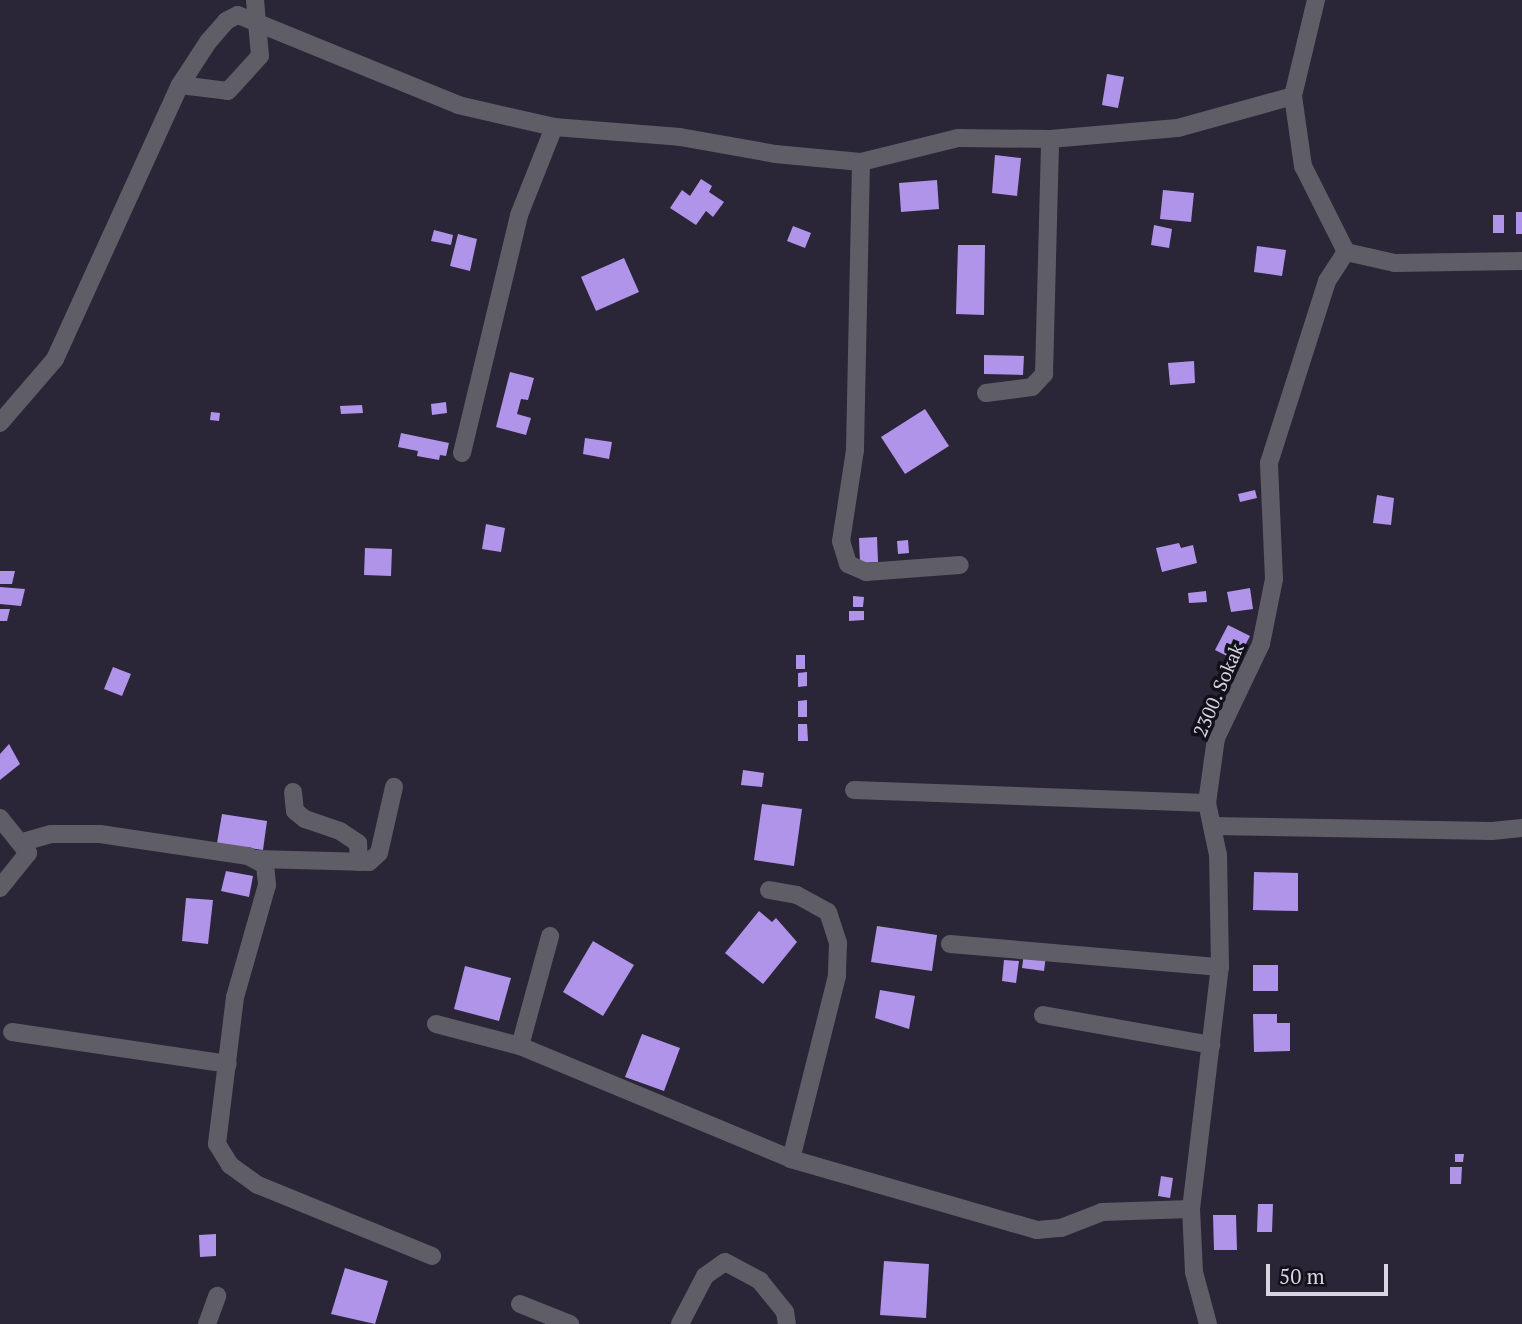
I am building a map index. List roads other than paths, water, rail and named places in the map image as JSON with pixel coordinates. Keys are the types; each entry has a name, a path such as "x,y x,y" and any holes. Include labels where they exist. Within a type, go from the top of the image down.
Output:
{"street":[{"path":"180,85 228,91 260,56 254,23 255,0"},
{"path":"1316,0 1293,96 1303,166 1346,252 1395,263 1522,261"},
{"path":"0,423 55,359 180,85 226,21 239,15 458,105 554,127 680,137 775,154 861,162 958,138 1050,139 1178,128 1293,96"},
{"path":"462,453 519,215 554,127"},
{"path":"986,393 1032,387 1044,374 1050,139"},
{"path":"861,162 855,450 841,541 848,564 866,572 960,565"},
{"name":"2300. Sokak","path":"1208,1324 1194,1272 1191,1209 1220,967 1218,855 1207,803 1216,738 1261,644 1274,579 1269,463 1327,281 1346,252"},
{"path":"0,888 26,847 51,834 100,834 257,859 359,862 379,853 394,787"},
{"path":"854,789 1207,803"},
{"path":"293,792 295,811 305,819 340,831 358,843 359,862"},
{"path":"0,818 26,847"},
{"path":"1212,826 1492,831 1522,828"},
{"path":"257,859 265,865 267,884 235,997 217,1144 230,1164 258,1185 432,1256"},
{"path":"769,890 797,895 828,912 838,943 837,976 791,1159"},
{"path":"520,1046 550,936"},
{"path":"950,944 1220,967"},
{"path":"1042,1015 1211,1045"},
{"path":"436,1024 520,1046 791,1159 1037,1230 1061,1228 1102,1212 1191,1209"},
{"path":"12,1032 228,1064"},
{"path":"680,1324 705,1276 725,1262 760,1281 785,1312 788,1324"},
{"path":"207,1324 217,1296"},
{"path":"520,1304 570,1324"}]}
